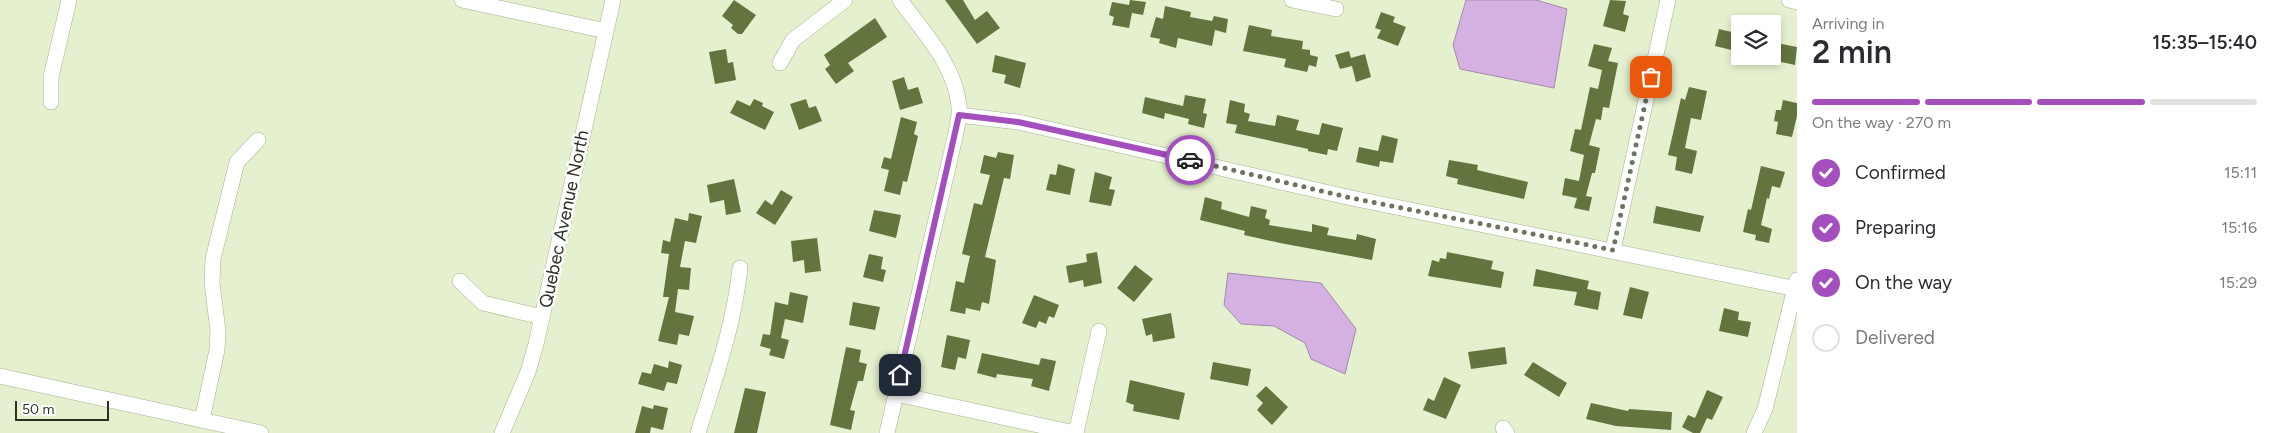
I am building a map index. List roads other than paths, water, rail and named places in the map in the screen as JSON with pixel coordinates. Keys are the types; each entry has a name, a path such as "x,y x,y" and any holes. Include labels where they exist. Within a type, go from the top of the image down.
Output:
{"street":[{"path":"50,102 51,77 69,0"},
{"path":"462,0 606,31"},
{"name":"Quebec Avenue North","path":"502,433 528,372 613,0"},
{"path":"780,63 793,40 846,0"},
{"path":"887,433 959,115 952,77 942,57 900,0"},
{"path":"1292,0 1336,10"},
{"path":"1613,250 1668,0"},
{"path":"1789,0 1797,2"},
{"path":"959,115 1018,122 1340,195 1796,285 1764,409 1754,433"},
{"path":"202,420 217,350 218,331 212,283 213,259 237,162 258,140"},
{"path":"698,433 728,339 737,297 740,268"},
{"path":"460,281 483,303 542,317"},
{"path":"896,394 1075,433 1099,330"},
{"path":"0,376 261,433"}]}
